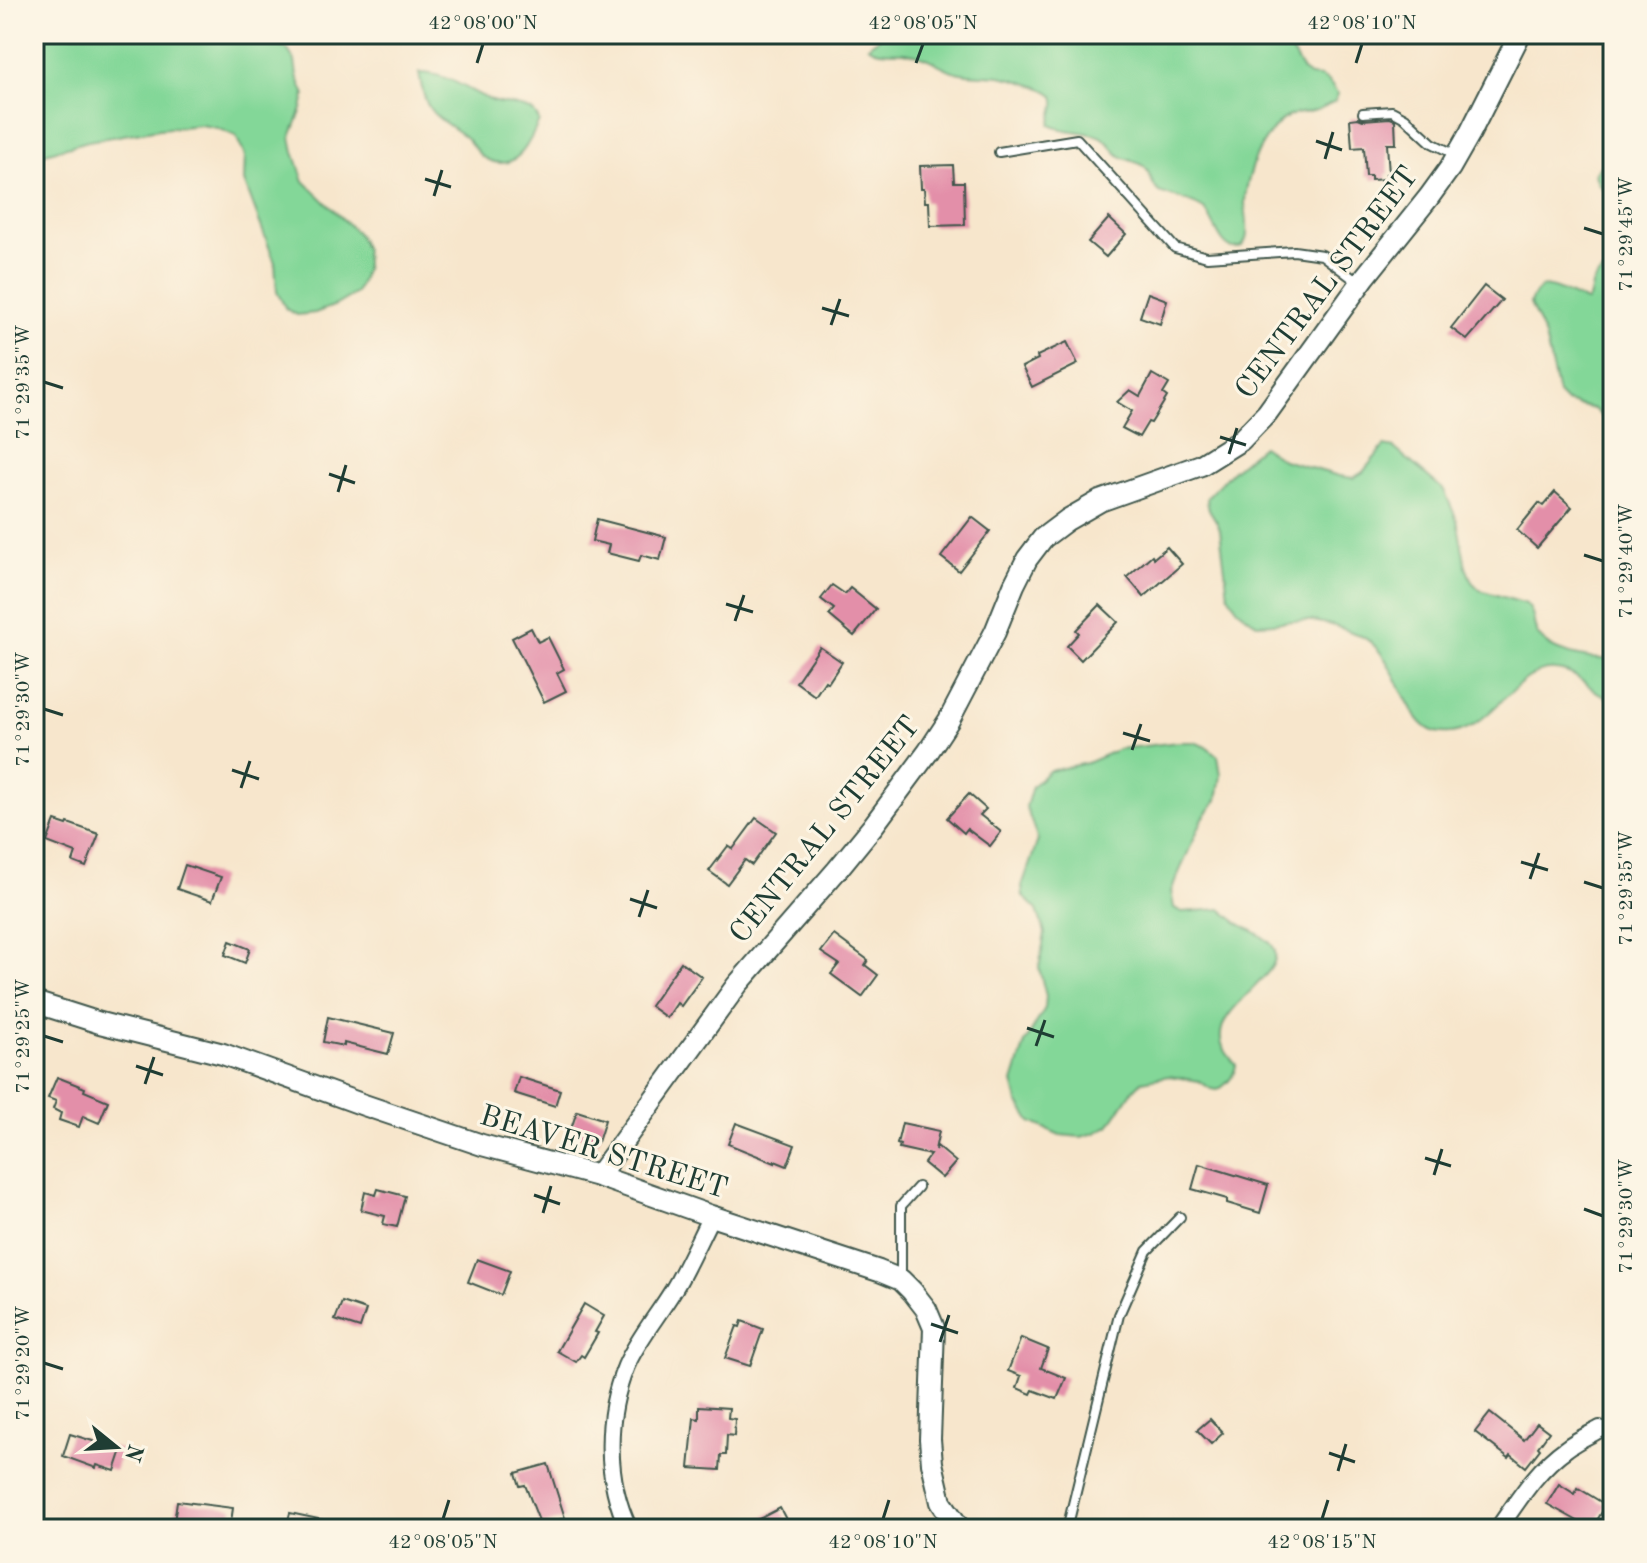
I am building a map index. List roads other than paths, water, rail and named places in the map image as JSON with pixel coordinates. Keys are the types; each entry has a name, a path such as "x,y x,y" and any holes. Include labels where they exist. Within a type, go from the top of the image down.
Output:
{"street":[{"name":"CENTRAL STREET","path":"598,1176 737,985 873,826 928,752 949,720 995,632 1027,559 1043,538 1100,501 1201,465 1241,440 1267,413 1360,284 1429,197 1457,155 1520,34"},
{"name":"BEAVER STREET","path":"34,1002 100,1023 223,1054 482,1145 598,1176 901,1280 926,1309 934,1328 932,1463 941,1502 960,1529"},
{"path":"629,1529 621,1513 611,1461 611,1424 618,1393 626,1367 640,1339 677,1285 711,1216"},
{"path":"1498,1529 1544,1466 1568,1446 1600,1429"}],"lane":[{"path":"1363,113 1392,111 1405,118 1432,143 1457,155"},
{"path":"999,152 1077,139 1175,248 1207,257 1294,251 1322,255 1360,284"},
{"path":"901,1280 901,1206 918,1187"},
{"path":"1067,1529 1119,1315 1147,1251 1180,1217"}]}
